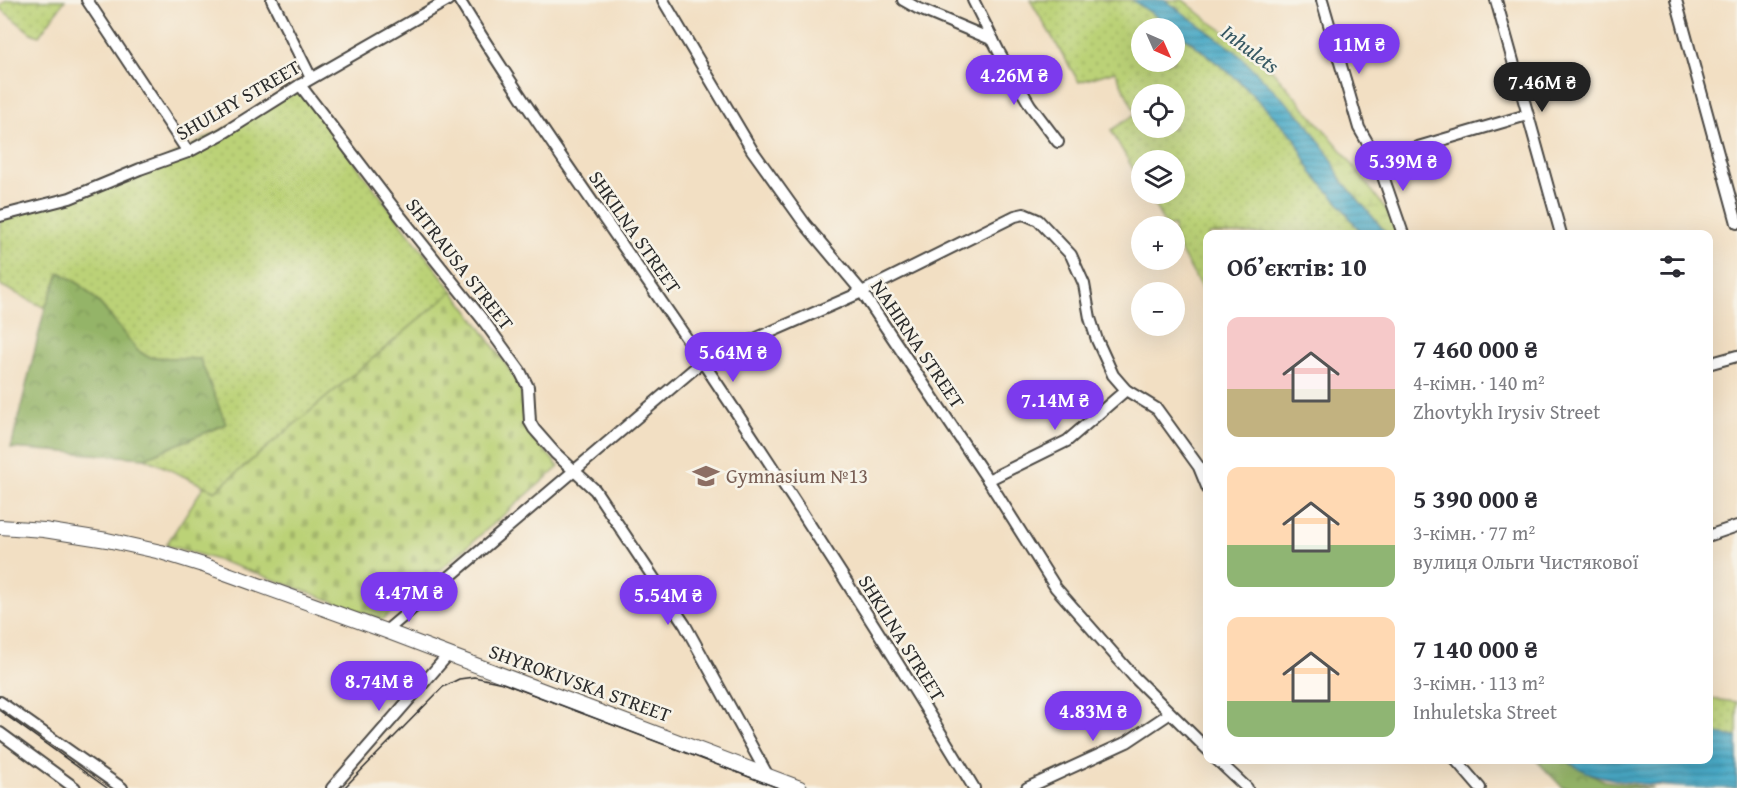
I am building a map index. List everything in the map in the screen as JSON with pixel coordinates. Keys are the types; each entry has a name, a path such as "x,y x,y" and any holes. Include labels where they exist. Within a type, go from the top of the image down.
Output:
{"main road":[{"name":"SHYROKIVSKA STREET","path":"0,527 54,532 161,552 203,565 386,631 800,788"}],"street":[{"path":"87,0 188,152"},
{"path":"273,0 311,78"},
{"name":"SHULHY STREET","path":"0,216 70,198 188,152 222,134 311,78 448,0"},
{"name":"SHKILNA STREET","path":"459,0 508,80 702,362 900,666 974,788"},
{"name":"NAHIRNA STREET","path":"663,0 745,139 805,224 862,292 988,480 1056,588 1108,650 1169,714 1203,745"},
{"path":"903,0 916,8 993,40"},
{"path":"973,0 999,52 1030,105 1058,142"},
{"path":"1322,0 1359,128 1377,159 1402,230"},
{"path":"1496,0 1560,230"},
{"path":"1676,0 1737,223"},
{"name":"SHTRAUSA STREET","path":"300,85 520,371 528,387 530,422 555,453 595,490 685,625 768,776"},
{"path":"1377,159 1527,115"},
{"path":"386,631 702,362 862,292 1015,216 1024,214 1038,220 1071,255 1084,284 1090,318 1097,340 1119,384 1157,409 1199,467 1203,477"},
{"path":"1713,363 1737,356"},
{"path":"988,480 1067,441 1126,390"},
{"path":"1713,534 1737,526"},
{"path":"332,788 448,655"},
{"path":"0,702 122,788"},
{"path":"1027,788 1127,742 1169,714"},
{"path":"0,733 75,788"},
{"path":"1221,764 1247,788"},
{"path":"1459,764 1480,788"},
{"path":"56,788 63,779"}],"green space":[{"path":"7,0 65,0 39,36 31,33 0,8"},
{"path":"1030,0 1132,0 1158,18 1131,18 1131,72 1185,72 1185,38 1238,80 1295,138 1311,172 1359,230 1203,230 1203,291 1185,259 1185,216 1160,216 1154,204 1185,204 1185,150 1131,150 1131,165 1111,130 1131,117 1131,138 1185,138 1185,84 1131,84 1131,104 1115,71 1079,82"},
{"path":"1165,0 1183,0 1259,55 1340,148 1391,216 1396,230 1384,230 1340,178 1332,160 1235,51"},
{"path":"299,90 453,291 215,491 145,458 225,424 200,359 148,357 137,350 102,306 81,285 60,272 45,308 0,285 0,221 139,173"},
{"path":"60,272 81,285 102,306 137,350 148,357 200,359 226,424 145,458 11,448 45,308"},
{"path":"453,291 520,385 526,428 559,467 382,620 248,570 166,545 204,486 215,491"},
{"path":"1713,699 1737,702 1737,737 1713,734"},
{"path":"1540,764 1571,764 1605,781 1653,788 1563,788"}],"water":[{"path":"1132,0 1165,0 1235,51 1307,123 1332,160 1340,178 1384,230 1359,230 1311,172 1295,138 1238,80 1185,37 1185,18 1159,18"},
{"path":"1713,734 1737,737 1737,788 1697,788 1621,781 1579,769 1572,764 1713,764"}],"tram line":[{"path":"344,788 443,687 459,679 474,677 503,683 778,788"},
{"path":"0,711 107,788"}],"place":[{"name":"Gymnasium №13","path":"706,476"}],"water label":[{"name":"Inhulets","path":"1250,49"}]}
